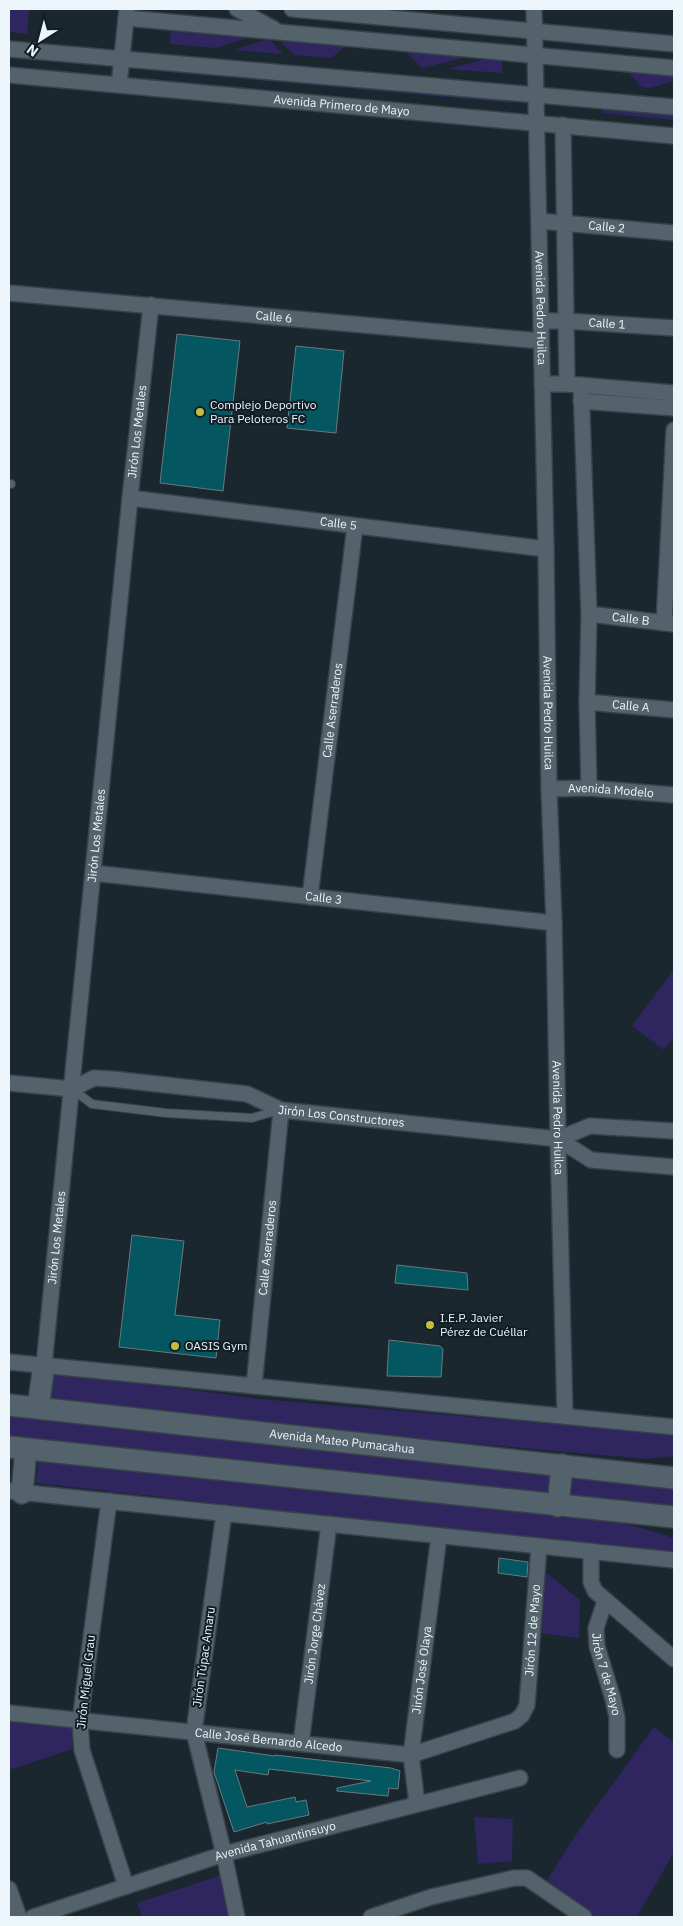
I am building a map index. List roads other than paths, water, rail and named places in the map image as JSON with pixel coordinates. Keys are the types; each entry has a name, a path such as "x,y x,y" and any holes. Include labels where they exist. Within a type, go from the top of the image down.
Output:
{"main road":[{"path":"38,1408 44,1365"},
{"name":"Avenida Mateo Pumacahua","path":"9,1404 674,1478"},
{"path":"16,1492 18,1448 674,1517"},
{"path":"558,1506 562,1465"}],"street":[{"path":"237,9 280,32"},
{"path":"292,9 674,44"},
{"name":"Avenida Pedro Huilca","path":"534,9 546,549 549,788 554,923 565,1416"},
{"path":"119,85 127,13 280,32 674,68"},
{"path":"9,49 674,108"},
{"name":"Avenida Primero de Mayo","path":"9,75 674,136"},
{"path":"563,126 566,321 574,385 581,401 589,614 588,702 590,788"},
{"name":"Calle 2","path":"539,221 674,233"},
{"name":"Calle 6","path":"9,294 151,305 541,341"},
{"name":"Jirón Los Metales","path":"44,1365 130,498 151,305"},
{"name":"Calle 1","path":"541,321 674,328"},
{"path":"542,384 674,393"},
{"path":"581,401 674,408"},
{"path":"669,623 674,430"},
{"name":"Calle 5","path":"130,498 546,549"},
{"name":"Calle Aserraderos","path":"310,896 355,526"},
{"name":"Calle B","path":"589,614 669,623"},
{"name":"Calle A","path":"588,702 674,710"},
{"name":"Avenida Modelo","path":"549,788 590,788 674,795"},
{"name":"Calle 3","path":"93,873 554,923"},
{"name":"Jirón Los Constructores","path":"72,1089 94,1078 247,1094 281,1110 558,1140 591,1160 674,1166"},
{"path":"9,1083 72,1089"},
{"name":"Calle Aserraderos","path":"254,1386 281,1110"},
{"path":"558,1140 590,1126 674,1131"},
{"path":"9,1362 674,1427"},
{"path":"16,1492 674,1560"},
{"name":"Jirón Miguel Grau","path":"109,1501 80,1720 82,1750 126,1886"},
{"name":"Jirón Túpac Amaru","path":"224,1513 194,1732 224,1854 237,1917"},
{"name":"Jirón Jorge Chávez","path":"301,1743 329,1524"},
{"name":"Jirón José Olaya","path":"417,1804 411,1755 439,1536"},
{"name":"Jirón 12 de Mayo","path":"522,1715 527,1705 539,1546"},
{"path":"591,1551 591,1582 595,1592 674,1659"},
{"name":"Jirón 7 de Mayo","path":"605,1602 596,1628 597,1646 614,1699 617,1718 617,1750"},
{"name":"Calle Josë Bernardo Alcedo","path":"9,1713 411,1755 515,1721 522,1715"},
{"name":"Avenida Tahuantinsuyo","path":"33,1917 224,1854 520,1778"},
{"path":"371,1917 430,1897 514,1878 527,1878 584,1917"},
{"path":"9,1889 19,1917"}],"lane":[{"path":"72,1089 92,1104 166,1114 252,1118 281,1110"}],"place":[{"name":"Complejo Deportivo Para Peloteros FC","path":"200,412"},
{"name":"I.E.P. Javier Pérez de Cuéllar","path":"430,1325"},
{"name":"OASIS Gym","path":"175,1346"}]}
